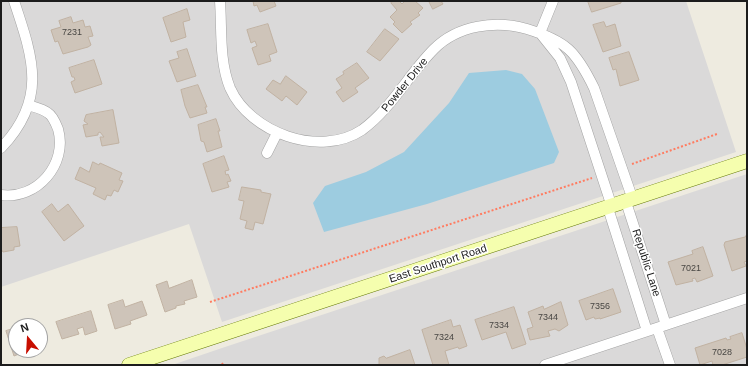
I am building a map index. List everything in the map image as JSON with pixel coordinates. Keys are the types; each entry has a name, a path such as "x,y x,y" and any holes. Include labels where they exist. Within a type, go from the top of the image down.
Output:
{"main road":[{"name":"East Southport Road","path":"129,365 610,208 747,161"}],"street":[{"path":"1,148 22,120 32,92 32,61 29,46 14,1"},
{"name":"Powder Drive","path":"220,1 223,63 231,88 244,108 260,123 277,133 295,139 315,142 340,139 360,130 382,113 434,48 450,37 469,28 491,24 515,25 552,37 568,47 579,60 594,88 622,168 629,201"},
{"path":"553,1 540,33 560,58 572,82 602,175 610,208"},
{"path":"1,195 20,194 33,189 50,175 60,150 60,137 56,123 49,113 28,105"},
{"path":"267,153 277,133"},
{"name":"Republic Lane","path":"629,201 662,326 670,365"},
{"name":"Republic Lane","path":"610,208 647,331"},
{"path":"545,365 747,298"}],"path":[{"path":"622,168 717,134"},
{"path":"210,302 602,175"}],"shaded area":[{"path":"1,1 686,1 736,152 222,322 189,224 1,287"},
{"path":"747,174 747,365 172,365 222,348"}],"water":[{"path":"506,70 522,74 535,89 559,152 554,163 427,204 324,232 313,203 325,186 366,172 404,152 449,103 469,73"}],"building":[{"path":"253,1 274,1 276,6 260,12 257,5 254,6"},
{"path":"394,1 399,1 402,4 405,1 415,1 423,8 418,13 420,15 410,22 412,24 402,33 393,24 395,22 390,17 397,10 391,3"},
{"path":"429,1 441,1 443,4 433,9"},
{"path":"588,1 621,1 621,3 592,12"},
{"path":"187,9 190,20 183,22 186,37 171,42 163,18"},
{"path":"71,17 73,23 83,20 85,27 90,26 93,36 88,37 91,45 88,47 63,54 58,41 55,42 51,30 61,27 59,21"},
{"path":"604,22 606,27 615,24 621,46 603,52 593,25"},
{"path":"268,24 277,52 269,55 271,61 258,65 252,48 257,46 255,41 251,43 247,30"},
{"path":"385,29 399,39 380,61 367,52"},
{"path":"187,49 196,76 177,82 169,61 179,58 177,52"},
{"path":"629,52 639,80 620,86 616,69 613,70 609,58"},
{"path":"94,60 102,84 75,93 71,82 75,80 74,77 72,77 69,68"},
{"path":"357,63 369,78 355,88 358,92 343,102 336,92 342,88 336,79 344,74 343,72"},
{"path":"286,76 307,92 297,105 286,96 282,101 266,89 273,80 280,84"},
{"path":"198,85 207,107 205,107 207,113 190,118 181,90"},
{"path":"113,110 119,143 102,146 100,137 104,137 100,132 98,135 86,137 83,125 88,124 84,121 86,115"},
{"path":"216,119 220,131 218,131 222,147 207,152 204,142 201,141 198,125"},
{"path":"224,156 229,170 225,171 226,175 228,174 231,181 227,182 229,187 212,192 203,164"},
{"path":"93,162 99,165 100,163 122,173 119,180 123,181 118,192 114,190 111,196 107,195 105,200 93,194 96,188 75,179 80,167 89,172"},
{"path":"242,187 261,190 261,192 271,194 263,224 255,222 253,230 245,228 247,221 240,219 244,201 239,200"},
{"path":"52,204 58,212 68,204 84,226 64,241 42,212"},
{"path":"17,227 20,246 14,247 14,250 3,252 1,249 1,228"},
{"path":"747,234 747,261 744,262 746,266 732,271 724,245 725,242 745,237"},
{"path":"703,247 713,276 697,282 695,278 692,279 693,281 676,285 668,262 693,254 692,251"},
{"path":"192,280 197,297 184,301 185,304 176,306 176,308 165,312 156,285 167,281 169,288"},
{"path":"613,289 621,312 600,319 595,319 594,317 586,320 579,301"},
{"path":"123,300 125,307 142,301 147,315 130,321 131,324 115,329 108,305"},
{"path":"561,302 568,325 559,331 555,329 548,331 550,336 530,340 527,329 533,327 528,312 543,306 544,309"},
{"path":"514,307 526,344 512,349 506,332 482,340 475,320"},
{"path":"91,311 97,331 85,335 83,327 77,329 79,334 62,339 56,322"},
{"path":"451,320 453,327 460,325 467,346 445,351 449,365 433,365 422,330"},
{"path":"742,333 747,349 747,357 722,365 713,365 712,361 700,365 695,348 726,338 727,340 731,339 730,337"},
{"path":"410,350 415,365 379,365 379,358 384,356 386,358"}]}
